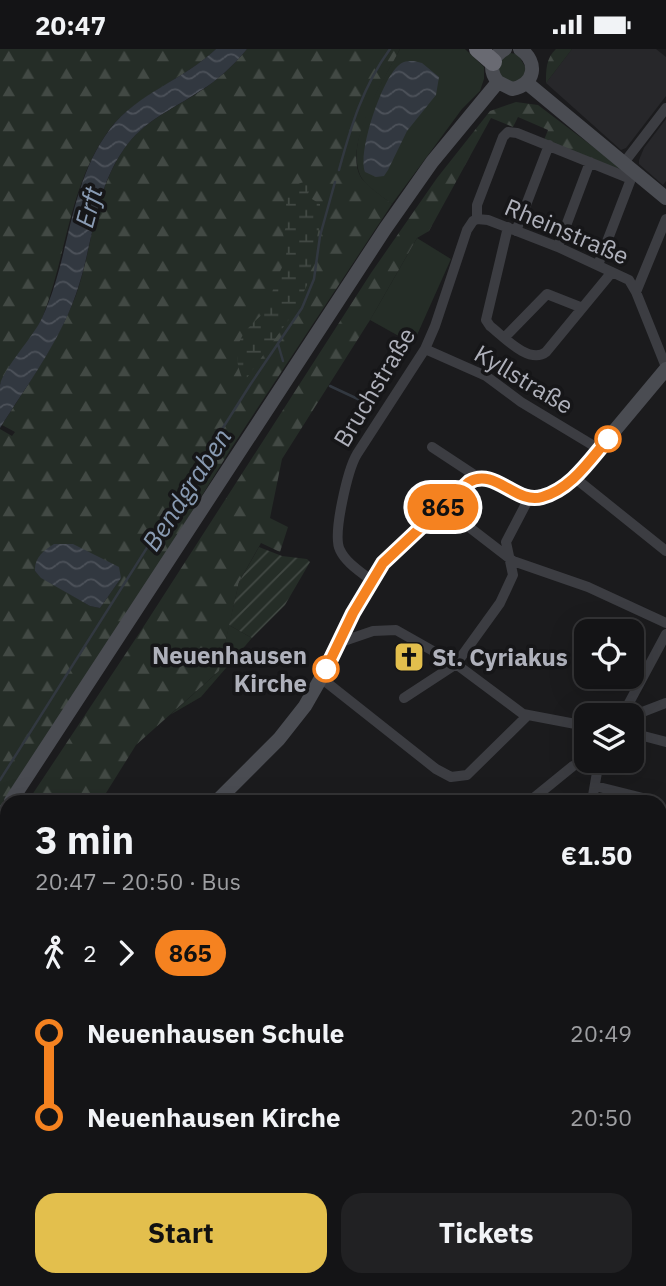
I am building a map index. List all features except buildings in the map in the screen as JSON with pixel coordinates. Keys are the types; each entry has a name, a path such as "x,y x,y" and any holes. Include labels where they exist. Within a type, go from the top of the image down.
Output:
{"highway":[{"path":"478,49 497,53"}],"main road":[{"path":"497,53 493,76 498,82 512,89 527,83 533,68 526,51"},
{"path":"15,795 385,229 447,142 498,82"},
{"path":"527,83 666,198"},
{"path":"223,795 287,729 305,706 372,581 387,559 469,482 479,478 495,481 529,498 541,498 575,478 666,368"}],"street":[{"path":"623,164 666,109"},
{"name":"Bruchstraße","path":"372,581 346,559 338,543 344,491 353,461 425,349 467,230 478,219 477,205 504,135 515,132 549,145"},
{"path":"598,265 631,179 549,145 512,229 486,320 490,326 529,355 537,357 544,353 612,272"},
{"path":"558,247 590,162"},
{"name":"Rheinstraße","path":"478,219 488,220 558,247 629,280 666,368"},
{"path":"636,292 666,219"},
{"path":"505,337 546,295 580,307"},
{"name":"Kyllstraße","path":"425,349 486,376 521,402 599,449"},
{"path":"432,447 479,478"},
{"path":"575,478 666,551"},
{"path":"404,698 427,686 456,664 496,608 511,583 514,572 506,549 506,540 529,498"},
{"path":"443,507 509,559 588,587 666,623"},
{"path":"338,643 373,631 396,630 456,664 527,716 574,724"},
{"path":"629,703 666,634"},
{"path":"321,678 436,769 451,777 461,777 469,773 527,716"},
{"path":"644,711 666,703"},
{"path":"644,736 666,742"},
{"path":"537,795 574,766"},
{"path":"593,795 597,773"},
{"path":"595,786 631,795"}],"shaded area":[{"path":"572,49 656,49 666,57 666,96 626,148 621,150 546,83"},
{"path":"666,119 666,181 663,185 639,164 639,160 644,148"}],"green space":[{"path":"0,49 216,49 190,70 132,107 109,130 85,174 43,316 0,384"},
{"path":"247,49 400,49 367,114 357,151 357,167 363,180 392,204 9,795 0,795 0,429 12,436 15,432 2,425 42,362 69,312 82,277 106,183 124,149 131,139 149,124 213,83","holes":["35,571 121,578 100,608 90,606"]},
{"path":"400,49 465,49 484,67 484,79 480,91 462,109 392,204 362,179 357,160 358,144 368,110"},
{"path":"556,49 572,49 546,83 548,60"},
{"path":"510,53 518,54 528,72 516,84 500,78 499,73 499,63"},
{"path":"516,102 538,105 633,177 544,140 548,130 518,117 513,127 491,118 429,231 417,238 370,320 282,459 270,518 288,527 280,552 261,543 239,582 219,671 136,745 105,795 32,795 371,273 437,178 490,111"},
{"path":"309,181 312,184 307,196 320,204 320,223 307,285 295,311 244,382 237,358 239,343 268,307 274,284 286,259 283,234 286,227 287,196 298,184"},
{"path":"417,238 451,259 413,344 370,320"},
{"path":"259,547 282,556 307,559 310,562 285,605 252,638 229,625 239,582"},
{"path":"229,625 252,638 201,697 170,715 219,671"}],"water":[{"name":"Erft","path":"216,49 247,49 213,82 140,131 114,165 100,201 82,276 69,312 42,363 0,428 2,378 42,318 52,294 78,197 96,151 121,116 147,96 190,70"},
{"path":"402,63 422,63 439,77 436,95 407,131 384,176 376,177 365,172 363,162 373,116 392,73"},
{"path":"54,544 73,544 119,567 121,578 100,608 90,606 41,578 35,571 38,558"}],"waterway":[{"name":"Bendgraben","path":"339,170 365,92 390,49"},
{"name":"Bendgraben","path":"0,780 250,385 302,308 314,279 320,236 335,182"},
{"path":"278,344 283,361"},
{"path":"330,386 360,400"}],"bus line":[{"name":"865","path":"326,669 353,613 383,563 469,482 482,478 495,481 529,498 541,498 575,478 608,439"}],"place":[{"name":"St. Cyriakus","path":"409,657"},
{"name":"Neuenhausen Kirche","path":"326,669"}]}
